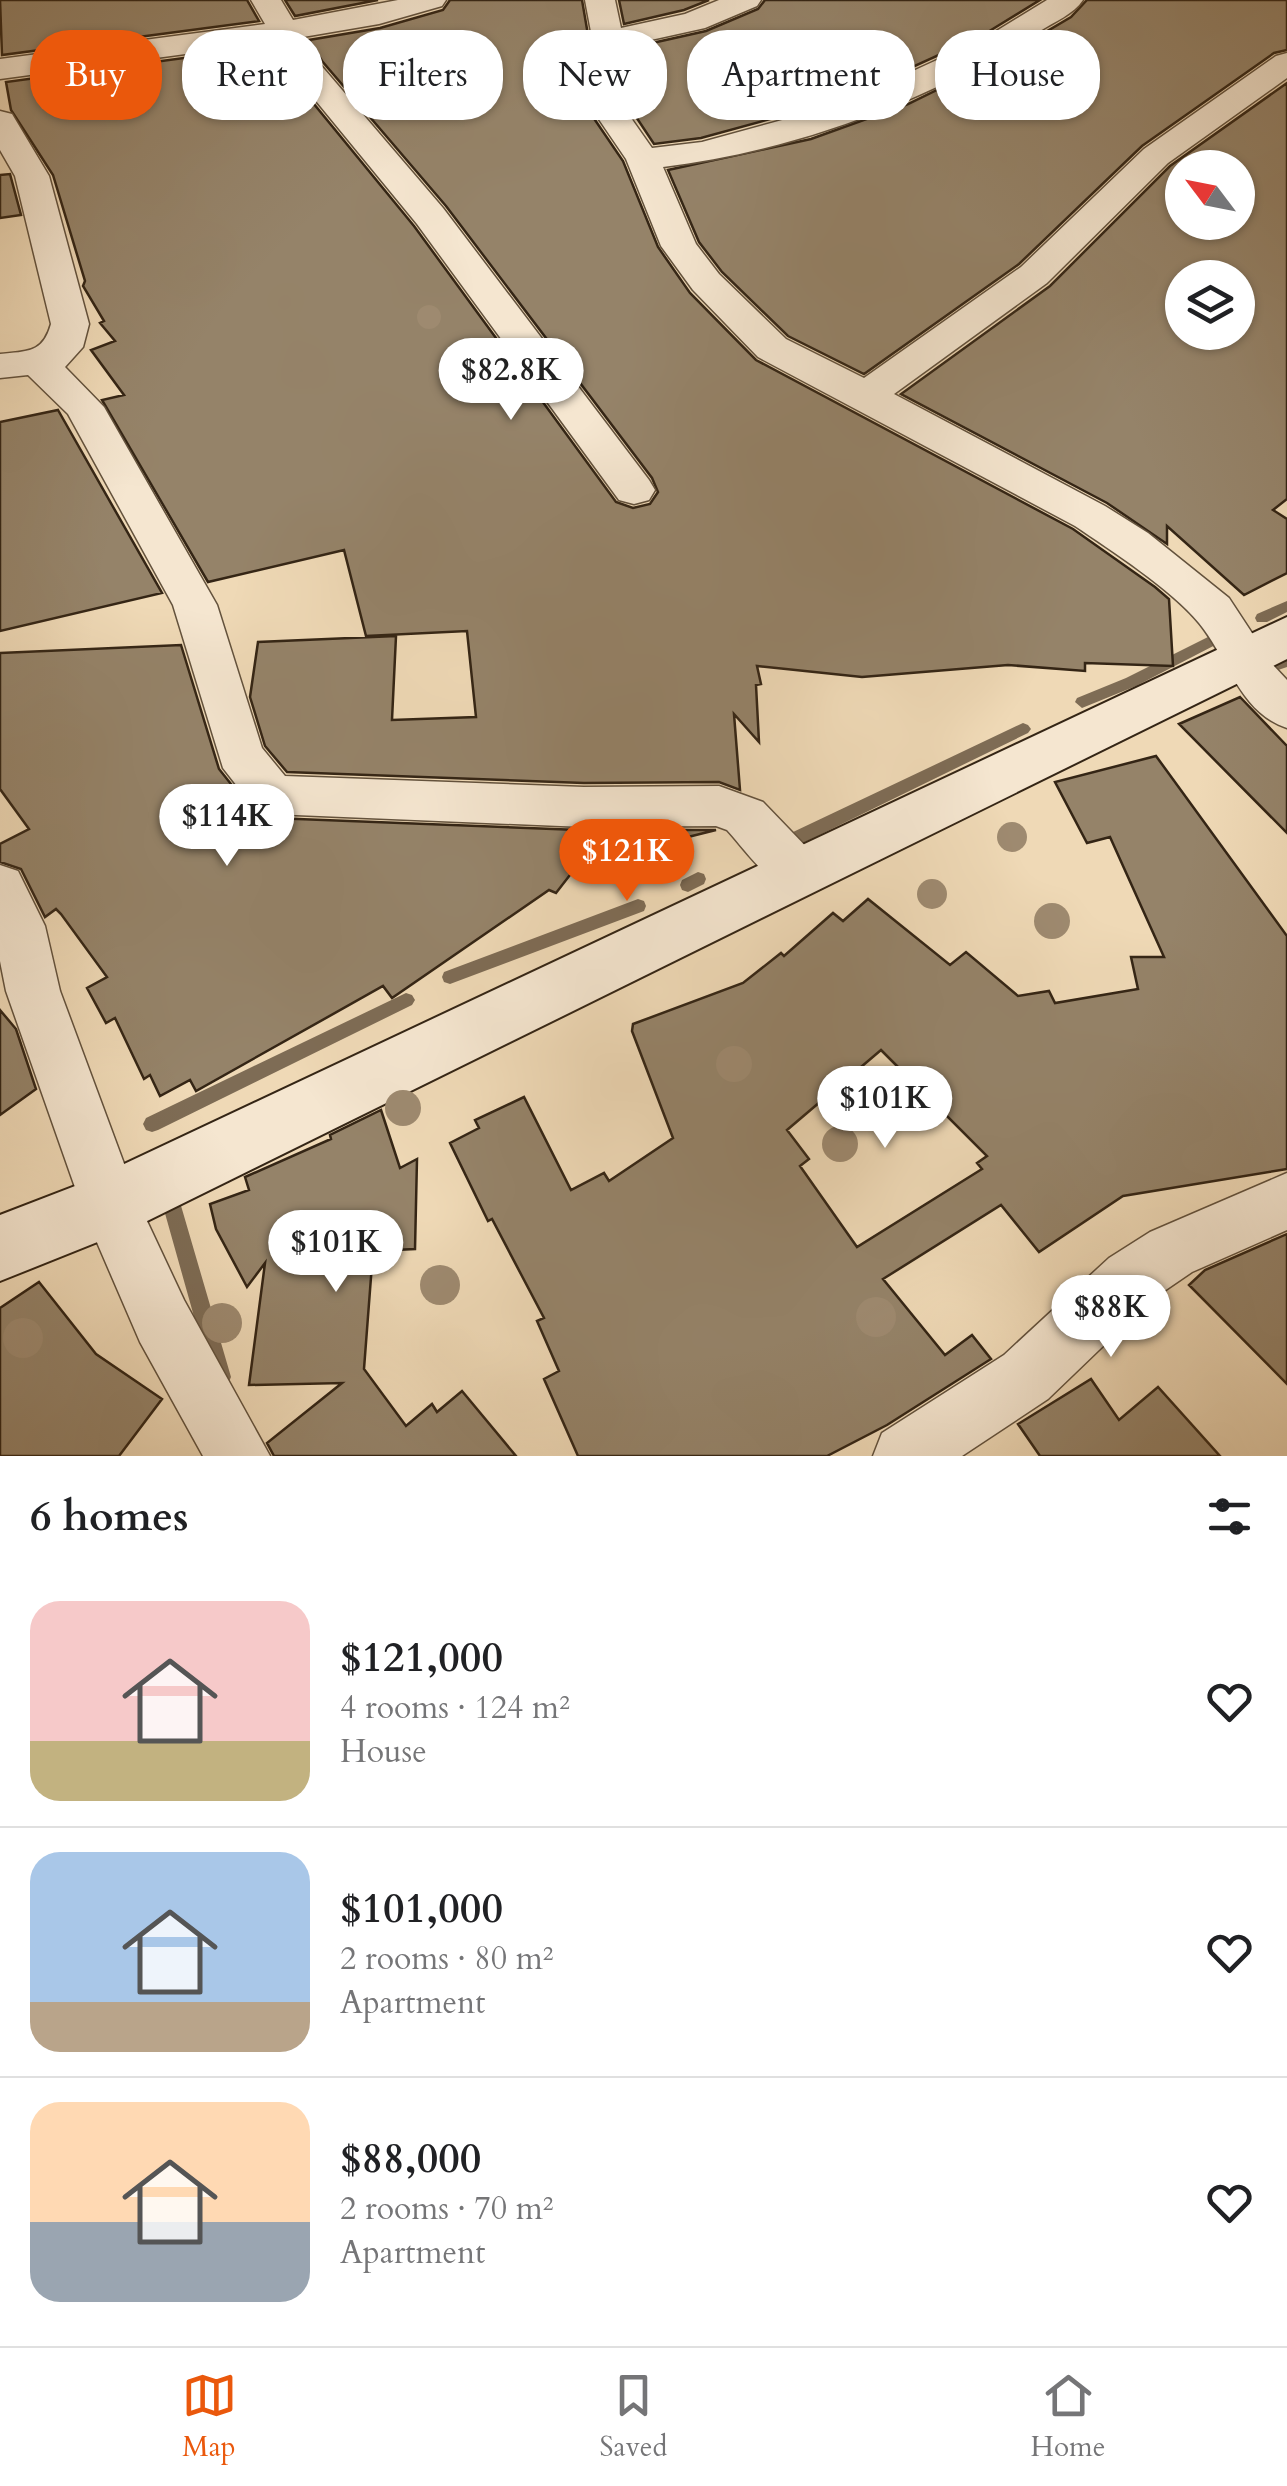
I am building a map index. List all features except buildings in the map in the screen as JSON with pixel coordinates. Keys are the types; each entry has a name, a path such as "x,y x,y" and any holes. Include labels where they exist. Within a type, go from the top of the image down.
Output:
{"street":[{"path":"0,68 275,16 378,15 431,0"},
{"path":"600,0 606,30"},
{"path":"651,30 694,20 746,0"},
{"path":"643,159 704,152 852,111 996,44 1068,0"},
{"path":"275,16 305,66 430,216 634,490"},
{"path":"866,395 1034,275 1156,156 1287,63"},
{"path":"616,120 643,159 679,246 706,282 772,348 866,395 1133,544 1212,609 1266,646"},
{"path":"0,122 32,176 70,324 64,347 22,366"},
{"path":"22,366 84,407 194,604 240,755 272,795 642,808 719,806 746,816 798,872"},
{"path":"0,1248 111,1204 1266,646"},
{"path":"1266,646 1253,674 1287,710"},
{"path":"0,886 19,926 34,991 111,1204 162,1322 238,1456"},
{"path":"905,1456 1026,1377 1130,1279 1171,1252 1287,1201"}],"waterway":[{"path":"1262,618 1287,606"},
{"path":"1082,702 1131,682 1218,637"},
{"path":"1257,672 1287,661"},
{"path":"797,838 1023,729"},
{"path":"688,885 698,879"},
{"path":"450,977 638,906"},
{"path":"152,1124 406,1000"},
{"path":"168,1192 221,1377"}]}
